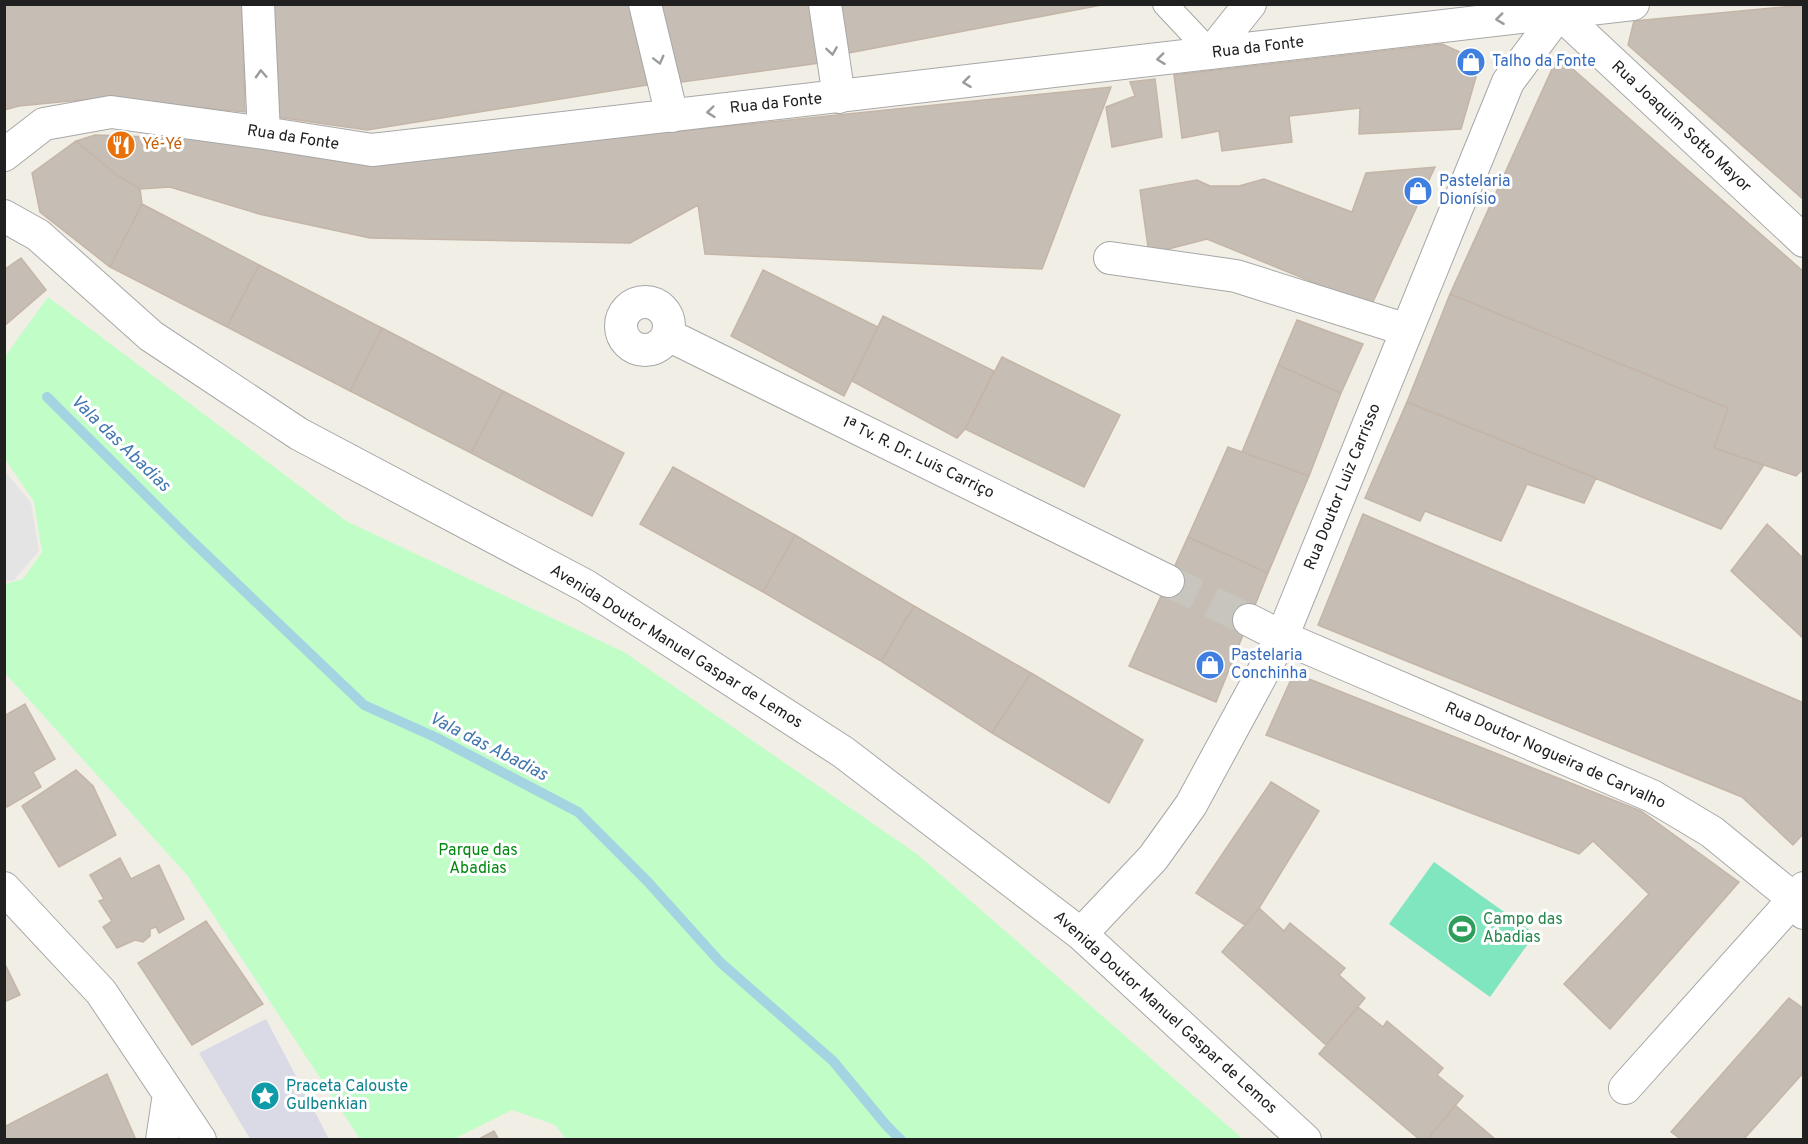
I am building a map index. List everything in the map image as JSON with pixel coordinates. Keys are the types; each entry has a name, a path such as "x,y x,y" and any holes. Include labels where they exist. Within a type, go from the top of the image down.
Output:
{"street":[{"path":"258,4 264,133"},
{"path":"645,4 672,116"},
{"path":"825,4 839,97"},
{"path":"1165,4 1211,53 1250,4"},
{"name":"Rua da Fonte","path":"4,155 45,124 111,112 372,150 1211,53 1554,9 1633,4"},
{"name":"Rua Joaquim Sotto Mayor","path":"1554,9 1803,241"},
{"name":"Rua Doutor Luiz Carrisso","path":"1081,934 1153,858 1191,805 1282,637 1511,77 1554,9"},
{"name":"Avenida Doutor Manuel Gaspar de Lemos","path":"4,216 38,235 151,336 299,434 586,586 843,752 1081,934 1305,1140"},
{"path":"1110,258 1236,276 1407,330"},
{"name":"1ª Tv. R. Dr. Luis Carriço","path":"668,335 1168,581"},
{"name":"Rua Doutor Nogueira de Carvalho","path":"1249,620 1282,637 1652,796 1712,832 1800,900"},
{"path":"4,888 101,992 200,1140"},
{"path":"1625,1088 1800,900"},
{"path":"162,1140 169,1094"}],"green space":[{"name":"Parque das Abadias","path":"48,297 346,521 624,652 917,854 1243,1139 567,1140 555,1125 512,1110 454,1139 360,1139 187,875 5,673 5,584 23,579 42,552 34,502 5,459 4,358"},
{"name":"Campo das Abadias","path":"1434,862 1535,934 1490,997 1389,924"}],"shaded area":[{"path":"4,470 31,503 39,551 14,580 5,582"},
{"name":"Praceta Calouste Gulbenkian","path":"266,1019 329,1139 250,1139 199,1053"}],"building":[{"path":"4,4 242,4 245,112 101,98 19,106 4,110"},
{"path":"274,4 633,4 654,84 367,130 277,117"},
{"path":"656,4 812,4 819,63 675,83"},
{"path":"839,4 1107,4 848,53"},
{"path":"1804,5 1804,200 1628,45 1634,21"},
{"path":"1442,44 1460,52 1476,77 1461,129 1359,134 1360,108 1289,116 1292,142 1222,151 1219,131 1182,138 1174,75"},
{"path":"1558,56 1804,272 1804,468 1796,476 1714,448 1728,408 1450,294"},
{"path":"1155,79 1162,137 1112,147 1106,107 1135,96 1130,82"},
{"path":"1111,87 1042,269 705,254 698,205 630,243 370,238 259,214 170,187 140,189 118,176 76,141 95,135 209,139 377,162"},
{"path":"76,141 118,176 140,189 142,204 110,267 40,212 32,173"},
{"path":"1435,167 1371,306 1207,239 1149,254 1140,190 1197,180 1210,186 1239,186 1264,179 1352,212 1366,173"},
{"path":"142,204 259,265 227,327 110,267"},
{"path":"21,258 46,290 4,326 4,270"},
{"path":"259,265 382,328 350,391 227,327"},
{"path":"763,270 878,327 844,396 731,336"},
{"path":"1450,294 1728,408 1714,448 1764,465 1721,529 1407,402"},
{"path":"883,316 994,371 965,429 957,438 852,381"},
{"path":"1297,320 1363,344 1341,393 1278,365"},
{"path":"382,328 503,391 471,453 350,391"},
{"path":"1002,357 1120,415 1084,487 965,429"},
{"path":"1278,365 1341,393 1309,476 1242,452"},
{"path":"503,391 624,453 592,516 471,453"},
{"path":"1407,402 1596,478 1584,503 1527,484 1501,541 1425,511 1420,521 1365,498"},
{"path":"1228,447 1309,476 1268,573 1188,537"},
{"path":"673,467 795,535 763,592 640,524"},
{"path":"1363,514 1804,703 1804,833 1793,845 1742,797 1318,625"},
{"path":"1767,524 1804,559 1804,639 1731,571"},
{"path":"795,535 914,606 881,661 763,592"},
{"path":"1188,537 1268,573 1216,702 1129,666"},
{"path":"914,606 1031,673 992,733 881,661"},
{"path":"1031,673 1143,740 1109,803 992,733"},
{"path":"1294,673 1641,811 1739,882 1610,1029 1564,984 1649,894 1593,841 1579,854 1266,735"},
{"path":"25,704 55,759 33,772 41,787 7,807 4,803 4,716"},
{"path":"76,770 93,786 116,835 59,867 22,806"},
{"path":"1271,782 1319,811 1259,908 1245,925 1196,893"},
{"path":"120,858 131,879 159,865 184,919 159,933 156,927 150,929 150,936 143,942 135,940 117,948 103,927 112,921 99,901 104,899 90,875"},
{"path":"1259,908 1284,931 1290,923 1345,968 1339,975 1365,998 1326,1045 1222,952"},
{"path":"206,921 263,1004 192,1045 138,963"},
{"path":"4,962 20,995 4,1002"},
{"path":"1789,998 1804,1009 1804,1072 1743,1140 1682,1140 1671,1132"},
{"path":"1358,1007 1383,1027 1387,1021 1443,1068 1437,1075 1463,1096 1427,1140 1420,1140 1319,1054"},
{"path":"107,1074 136,1140 4,1140 4,1127"},
{"path":"1455,1105 1496,1140 1427,1140"},
{"path":"494,1131 499,1140 477,1140"}],"waterway":[{"name":"Vala das Abadias","path":"47,397 190,539 364,705 437,738 578,812 648,882 720,962 833,1061 901,1140"}],"tunnel":[{"path":"1168,581 1249,620"}],"place":[{"name":"Talho da Fonte","path":"1471,62"},
{"name":"Yé-Yé","path":"121,145"},
{"name":"Pastelaria Dionísio","path":"1418,191"},
{"name":"Pastelaria Conchinha","path":"1210,665"},
{"name":"Campo das Abadias","path":"1462,929"},
{"name":"Praceta Calouste Gulbenkian","path":"265,1096"}]}
